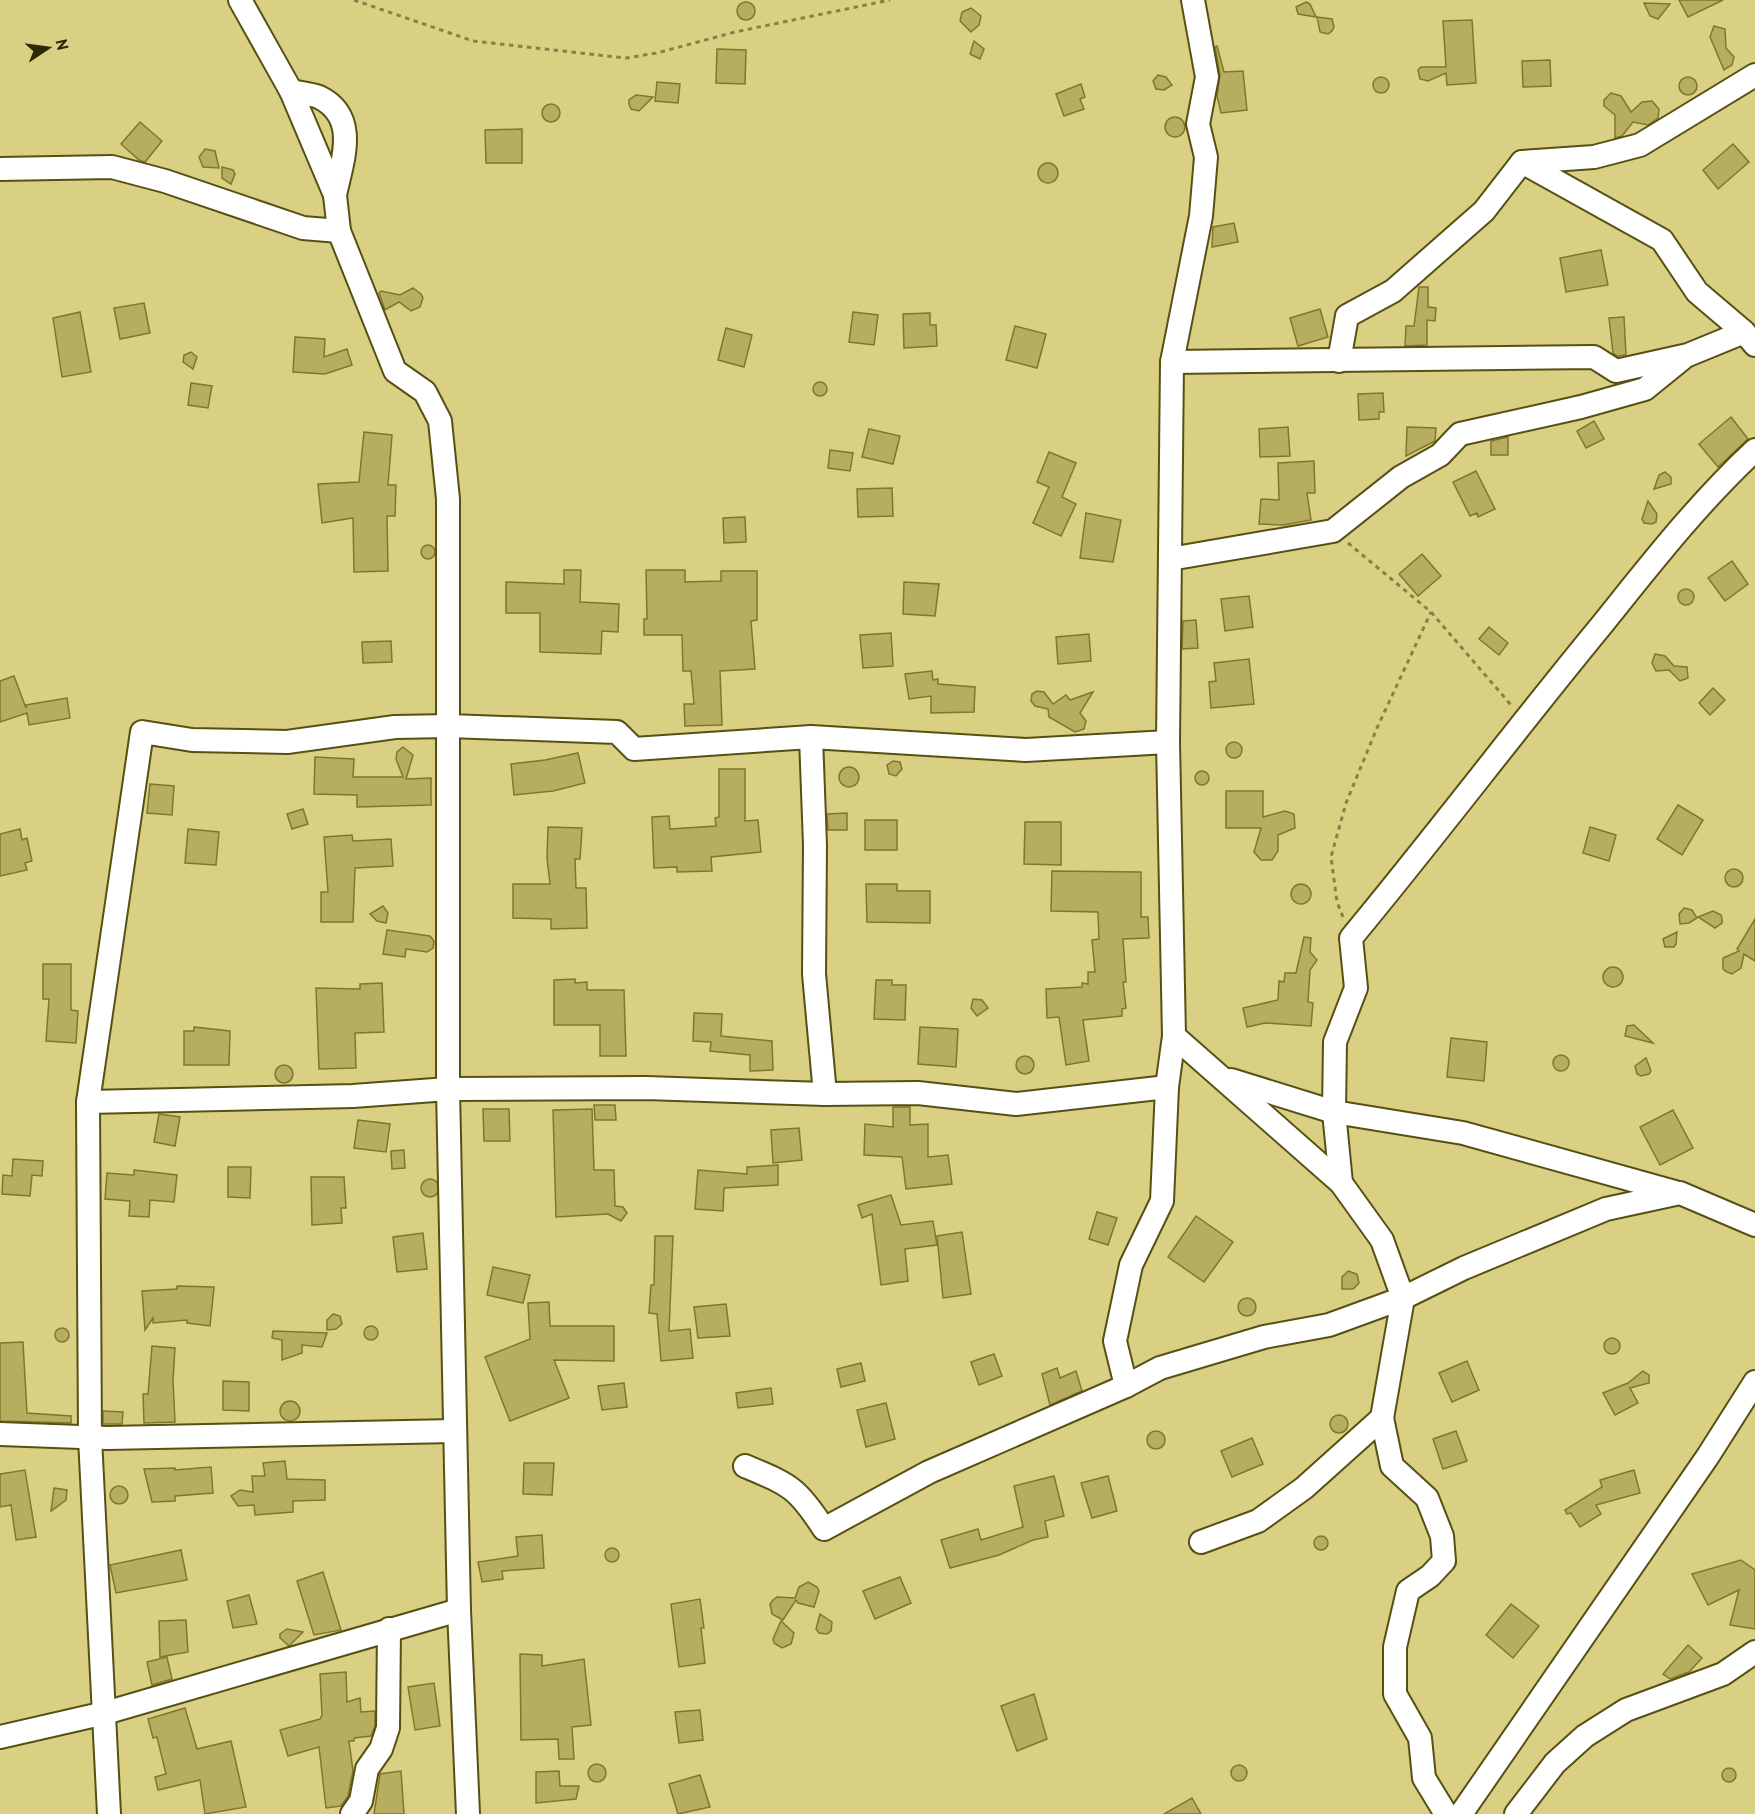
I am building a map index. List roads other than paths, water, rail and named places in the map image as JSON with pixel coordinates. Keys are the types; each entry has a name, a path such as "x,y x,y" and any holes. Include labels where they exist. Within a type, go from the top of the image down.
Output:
{"street":[{"path":"240,0 291,91 335,195 339,231 395,371 425,392 440,421 448,499 448,1089 459,1610 468,1814"},
{"path":"1126,1386 1115,1341 1131,1265 1162,1201 1167,1087 1174,1036 1168,741 1172,362 1201,216 1206,157 1198,124 1207,77 1193,0"},
{"path":"1339,361 1347,316 1401,284 1484,211 1522,162 1594,157 1640,145 1755,75"},
{"path":"291,91 319,97 337,111 345,123 347,140 335,195"},
{"path":"1522,162 1662,240 1697,292 1750,339"},
{"path":"0,169 112,167 165,181 303,228 339,231"},
{"path":"1172,362 1594,357 1616,371 1750,339"},
{"path":"1170,559 1333,531 1401,477 1440,456 1460,434 1581,407 1645,389 1688,355"},
{"path":"1341,1183 1334,1112 1335,1042 1356,988 1351,938 1676,532 1724,479 1755,450"},
{"path":"109,1814 90,1438 88,1101 142,732 192,740 287,742 395,727 449,726 617,732 634,749 811,737 1026,750 1168,741"},
{"path":"811,737 815,845 814,975 825,1094"},
{"path":"1174,1036 1341,1183 1382,1240 1403,1298 1382,1418 1392,1466 1427,1498 1442,1536 1444,1561 1430,1576 1408,1591 1395,1647 1395,1694 1420,1738 1424,1778 1446,1814"},
{"path":"1222,1077 1334,1112 1463,1133 1680,1193 1755,1225"},
{"path":"88,1101 354,1096 448,1089 645,1088 825,1094 918,1093 1016,1104 1167,1087"},
{"path":"745,1466 790,1485 807,1502 824,1529 929,1472 1126,1386 1160,1368 1264,1337 1329,1325 1403,1298 1464,1268 1606,1209 1680,1193"},
{"path":"1461,1814 1708,1456 1755,1382"},
{"path":"1201,1542 1258,1521 1304,1488 1382,1418"},
{"path":"0,1434 90,1438 455,1431"},
{"path":"0,1737 105,1713 459,1610"},
{"path":"352,1814 361,1801 367,1769 381,1749 388,1728 389,1629"},
{"path":"1516,1814 1555,1763 1585,1736 1626,1710 1723,1674 1755,1652"}]}
